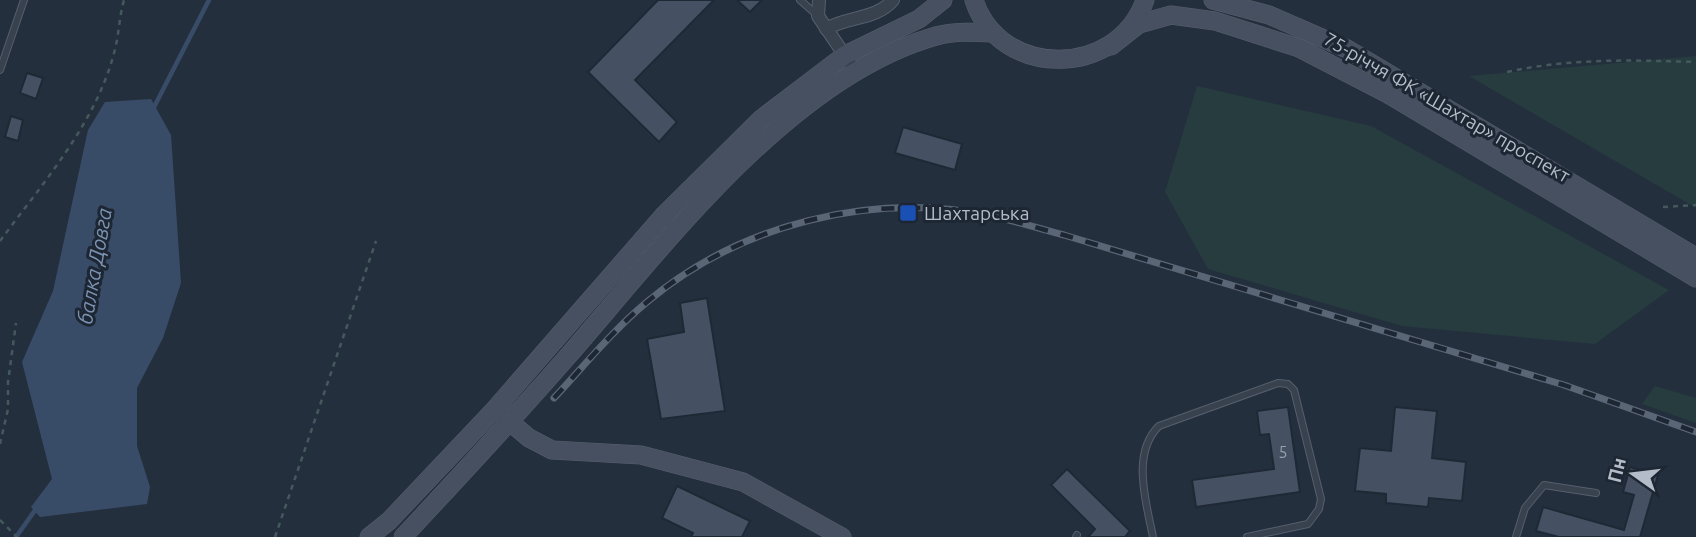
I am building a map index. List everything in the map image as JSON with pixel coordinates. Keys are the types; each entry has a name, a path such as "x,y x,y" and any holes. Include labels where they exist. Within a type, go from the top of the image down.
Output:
{"main road":[{"path":"369,537 389,521 495,409 663,215 761,118 845,55 919,19 943,0"},
{"path":"974,0 994,33 1013,49 1037,58 1062,61 1088,57 1111,46 1134,22 1145,0"},
{"name":"75-річчя ФК «Шахтар» проспект","path":"1213,0 1269,15 1346,49 1696,257"},
{"name":"75-річчя ФК «Шахтар» проспект","path":"1111,46 1139,24 1171,15 1215,21 1299,48 1388,94 1696,278"},
{"path":"403,537 510,422 678,229 777,129 856,72 909,45 961,31 994,33"},
{"path":"495,409 528,438 552,450 641,455 743,482 842,537"}],"street":[{"path":"819,0 818,16 856,72"},
{"path":"826,29 846,20 876,14 893,0"}],"lane":[{"path":"0,70 24,0"},
{"path":"800,0 818,16"},
{"path":"1153,537 1142,455 1148,437 1159,426 1252,390 1278,383 1288,384 1294,390 1321,499 1319,509 1308,524 1247,537"},
{"path":"1516,537 1525,508 1544,485 1596,493"}],"path":[{"path":"0,241 58,162 95,101 114,54 124,0"},
{"path":"1507,72 1552,62 1587,60 1696,62"},
{"path":"1663,207 1696,205"},
{"path":"275,537 376,241"},
{"path":"0,444 8,409 8,382 16,323"},
{"path":"0,520 16,536"}],"green space":[{"path":"1696,56 1696,208 1469,76"},
{"path":"1197,86 1371,126 1669,290 1595,344 1402,326 1208,269 1165,192"},
{"path":"1655,386 1696,398 1696,423 1642,404"}],"water":[{"path":"151,99 171,135 181,283 163,338 137,388 137,446 150,487 147,504 40,517 31,507 52,479 22,362 53,291 88,130 105,102"}],"building":[{"path":"658,0 714,0 635,80 677,122 659,142 588,72"},
{"path":"737,0 762,0 750,12"},
{"path":"27,73 43,78 36,99 20,93"},
{"path":"11,116 23,120 18,141 5,137"},
{"name":"Шахтарська","path":"903,127 962,144 955,170 895,153"},
{"path":"707,298 725,411 661,419 647,339 684,332 680,303"},
{"path":"1288,407 1300,492 1196,507 1192,480 1274,469 1269,434 1260,435 1257,411"},
{"path":"1395,407 1437,411 1432,458 1466,462 1462,501 1429,498 1428,507 1386,503 1386,494 1355,491 1360,448 1391,451"},
{"path":"1630,467 1658,475 1640,537 1559,537 1536,531 1543,507 1624,530 1634,495 1623,492"},
{"path":"1067,469 1130,531 1125,537 1088,537 1095,529 1051,485"},
{"path":"677,486 750,521 742,537 691,537 693,533 662,518"}],"waterway":[{"name":"балка Довга","path":"152,111 209,0"},
{"name":"балка Довга","path":"16,537 38,506"}],"railway":[{"path":"554,398 634,313 684,275 723,252 765,234 809,220 901,208 947,209 992,216 1064,235 1564,385 1696,432"}],"place":[{"name":"Шахтарська","path":"908,213"}]}
